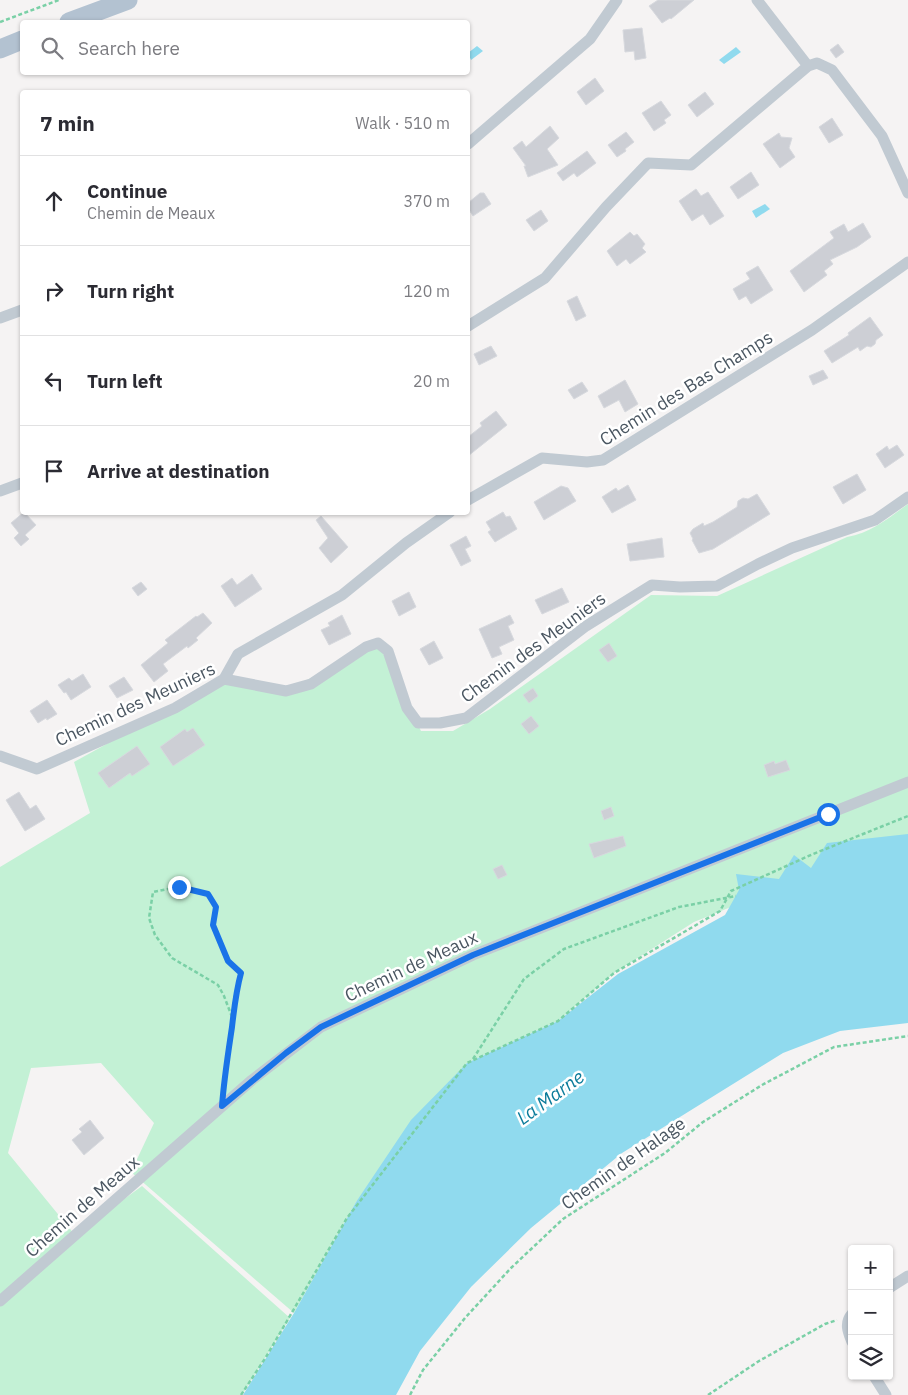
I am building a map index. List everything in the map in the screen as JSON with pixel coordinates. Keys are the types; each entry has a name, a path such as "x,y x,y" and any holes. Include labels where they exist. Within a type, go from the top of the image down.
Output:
{"main road":[{"path":"74,20 128,0"},
{"path":"0,49 20,41"}],"street":[{"path":"470,142 590,39 617,0"},
{"path":"758,0 808,66"},
{"path":"470,325 545,278 606,206 648,163 691,165 808,66 817,63 832,70 882,136 908,193"},
{"name":"Chemin des Bas Champs","path":"470,499 542,458 587,462 603,460 812,330 908,262"},
{"path":"0,318 20,311"},
{"path":"0,491 20,484"},
{"name":"Chemin des Meuniers","path":"0,756 37,769 174,708 224,679 286,691 311,684 366,647 378,643 388,651 407,708 418,723 440,724 466,718 586,626 652,585 680,587 717,586 792,548 875,520 908,497"},
{"path":"224,679 238,654 342,595 406,543 446,515"},
{"name":"Chemin de Meaux","path":"0,1302 222,1106 286,1053 321,1027 473,955 908,782"},
{"path":"893,1285 908,1276"},
{"path":"877,1380 886,1395"}],"path":[{"path":"0,22 59,0"},
{"path":"241,1395 266,1357 347,1218 467,1062 558,1022 614,973 720,911 731,891 812,854 908,816"},
{"path":"222,1106 224,1080 231,1034 235,994 241,973 228,961 213,925 216,907 208,894 179,887 153,892 149,918 155,935 172,958 218,985 232,1017 231,1034"},
{"path":"472,1061 524,979 564,949 679,907 736,896"},
{"name":"Chemin de Halage","path":"410,1395 423,1370 465,1318 511,1268 563,1219 665,1153 703,1122 762,1085 834,1047 908,1036"},
{"path":"708,1395 759,1361 825,1324 848,1317"}],"green space":[{"path":"908,504 908,835 694,922 614,973 558,1021 467,1063 356,1202 294,1313 131,1172 154,1123 101,1063 31,1068 8,1153 75,1235 142,1186 290,1318 242,1395 0,1395 0,867 90,813 74,762 224,679 286,691 378,643 421,731 453,731 490,709 651,595 717,596 847,537 864,532"}],"water":[{"path":"477,46 483,51 471,60 470,51"},
{"path":"736,47 741,52 724,64 719,60"},
{"path":"765,204 770,209 756,218 752,211"},
{"name":"La Marne","path":"908,834 908,1023 840,1031 783,1053 622,1153 531,1228 471,1287 420,1351 396,1395 243,1395 294,1313 356,1202 411,1120 467,1063 558,1021 618,974 725,915 739,890 736,874 779,879 794,855 811,868 827,843"}],"building":[{"path":"658,0 694,0 671,19 662,23 649,6"},
{"path":"642,28 646,58 635,60 634,51 625,52 623,30"},
{"path":"838,44 844,52 836,58 830,50"},
{"path":"595,78 604,91 586,105 577,92"},
{"path":"705,92 714,104 697,117 688,105"},
{"path":"661,101 671,115 664,120 666,123 654,131 642,113"},
{"path":"832,118 843,135 829,143 819,127"},
{"path":"550,126 559,138 547,149 558,165 528,177 524,166 526,166 513,148 522,141 526,147"},
{"path":"626,132 634,142 617,157 608,145"},
{"path":"779,133 781,137 792,138 789,148 795,157 780,168 763,144"},
{"path":"587,151 596,163 577,177 574,173 563,181 557,173"},
{"path":"751,172 759,185 738,199 730,187"},
{"path":"696,189 701,196 708,192 724,216 710,225 703,214 692,221 679,201"},
{"path":"480,193 484,193 491,204 473,216 470,211 470,201"},
{"path":"541,210 548,221 534,231 526,220"},
{"path":"863,223 871,237 857,247 830,260 833,264 824,271 827,275 804,292 790,271 834,238 830,232 844,224 848,232"},
{"path":"630,232 634,236 637,234 645,244 642,248 646,252 630,264 626,259 617,266 607,251"},
{"path":"758,266 773,290 751,304 746,296 739,300 733,289 750,279 746,273"},
{"path":"577,296 586,316 576,321 567,301"},
{"path":"870,317 883,335 871,347 867,346 860,351 858,347 832,363 824,351 849,335 848,333"},
{"path":"491,346 497,356 479,365 474,354"},
{"path":"823,370 828,378 813,385 809,376"},
{"path":"625,380 638,404 625,412 619,400 604,408 598,396"},
{"path":"582,382 588,391 574,399 568,390"},
{"path":"496,411 507,425 470,454 470,435 482,426 480,423"},
{"path":"897,445 904,455 885,468 876,454 887,446 889,450"},
{"path":"857,474 866,490 843,504 833,487"},
{"path":"628,485 636,500 612,513 602,497 616,488 618,491"},
{"path":"561,486 568,488 576,501 544,520 534,502"},
{"path":"757,494 770,514 713,549 699,553 690,533 693,529 703,523 704,526 713,522 737,507 738,501 743,498 748,499"},
{"path":"503,512 506,517 510,516 517,529 495,542 488,532 491,530 486,522"},
{"path":"20,515 27,515 36,525 25,535 29,539 21,546 14,538 19,533 11,523"},
{"path":"321,516 348,547 331,563 319,548 328,538 316,520"},
{"path":"466,536 471,546 465,549 471,561 461,566 450,545"},
{"path":"662,538 664,557 630,561 627,544"},
{"path":"252,574 262,589 235,607 221,586 232,578 237,585"},
{"path":"141,582 147,589 138,596 132,588"},
{"path":"562,588 569,602 542,614 535,600"},
{"path":"409,592 416,607 399,616 392,601"},
{"path":"203,613 212,623 196,638 198,640 163,664 168,671 154,682 141,665 168,643 165,640 196,616"},
{"path":"342,615 351,634 329,645 321,630 330,626 328,623"},
{"path":"510,615 514,623 508,626 514,640 499,647 502,654 492,658 479,629"},
{"path":"434,641 443,658 429,665 420,649"},
{"path":"609,643 617,656 608,662 599,650"},
{"path":"83,674 91,687 71,700 58,685 69,678 72,681"},
{"path":"124,677 133,690 117,698 109,686"},
{"path":"533,688 538,696 529,703 523,695"},
{"path":"47,700 57,714 38,723 30,711"},
{"path":"531,716 539,726 529,734 521,724"},
{"path":"193,728 205,745 173,766 160,747 185,729 187,732"},
{"path":"137,746 150,764 132,776 130,773 109,788 98,773"},
{"path":"786,760 790,770 768,777 764,765 774,761 775,764"},
{"path":"19,792 30,809 36,805 45,819 25,831 6,800"},
{"path":"611,807 614,816 604,820 601,811"},
{"path":"623,836 626,846 594,858 589,844"},
{"path":"502,865 507,875 498,879 493,869"},
{"path":"90,1120 104,1138 84,1155 72,1140 82,1132 79,1129"}],"route":[{"path":"179,887 208,894 216,907 213,925 228,961 241,973 235,994 222,1106 252,1080 321,1027 473,955 828,814"}]}
